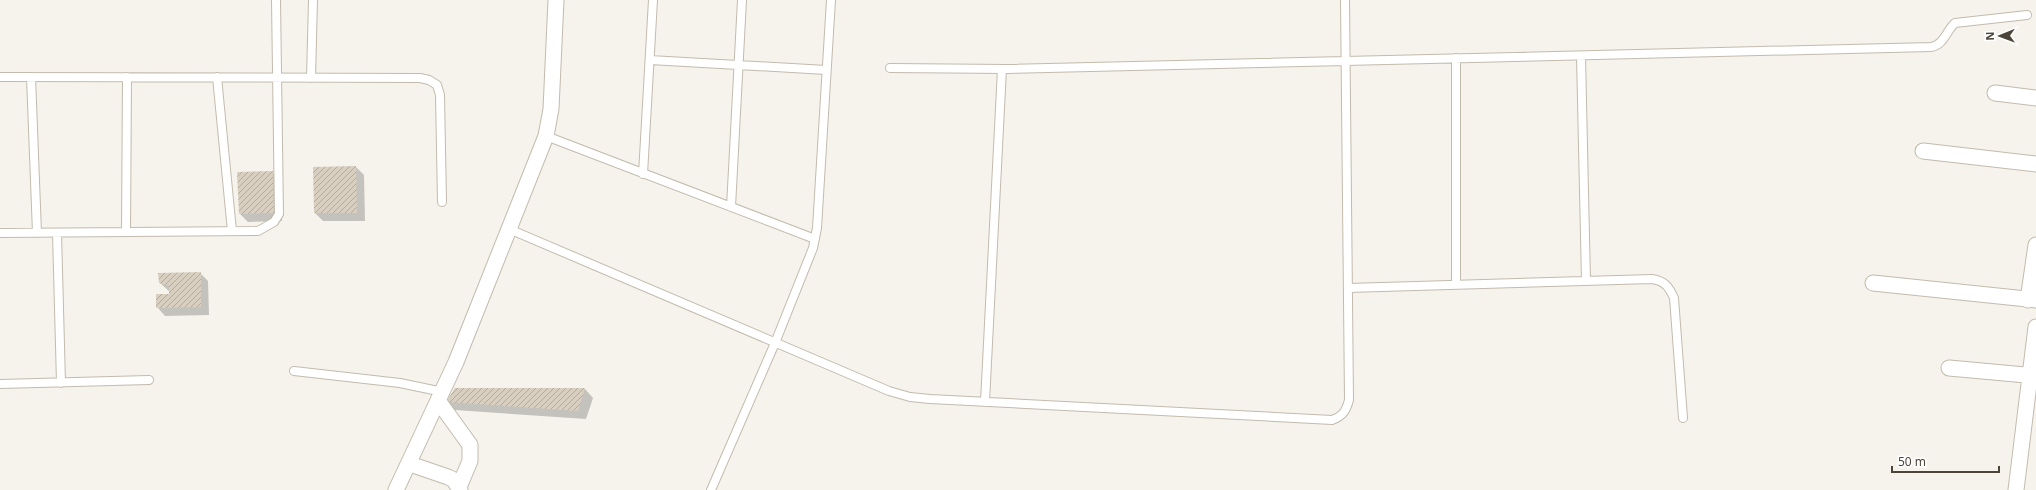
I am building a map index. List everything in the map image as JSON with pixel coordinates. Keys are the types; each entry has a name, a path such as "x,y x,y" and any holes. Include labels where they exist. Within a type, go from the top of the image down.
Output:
{"street":[{"path":"396,490 410,464 441,397 546,136 551,108 556,0"},
{"path":"1995,93 2036,98"},
{"path":"1923,151 2036,164"},
{"path":"1873,283 2032,300 2036,245"},
{"path":"2016,490 2033,376 2036,327"},
{"path":"1949,368 2033,376"},
{"path":"410,464 448,477 460,488 470,461 470,445 441,397"}],"lane":[{"path":"0,233 258,231 274,222 279,214 276,0"},
{"path":"311,78 313,0"},
{"path":"643,174 653,0"},
{"path":"731,207 742,0"},
{"path":"711,490 776,343 815,239 831,0"},
{"path":"509,229 889,391 910,397 1332,420 1341,417 1347,410 1350,400 1345,0"},
{"path":"890,68 1002,69 1931,47 1937,46 1942,42 1948,29 1955,23 2027,15"},
{"path":"1581,56 1586,281"},
{"path":"1456,58 1456,284"},
{"path":"650,60 826,70"},
{"path":"985,402 1002,69"},
{"path":"0,77 420,78 429,80 437,86 440,95 442,202"},
{"path":"31,77 37,233"},
{"path":"126,232 127,77"},
{"path":"217,77 232,231"},
{"path":"546,136 815,239"},
{"path":"57,233 61,383"},
{"path":"1348,288 1652,279 1662,281 1669,288 1674,298 1683,418"},
{"path":"294,371 400,383 441,397"},
{"path":"0,384 149,380"}],"building":[{"path":"356,166 357,213 314,213 313,167"},
{"path":"273,171 274,213 239,214 237,172"},
{"path":"201,272 201,307 156,308 156,294 169,294 169,286 159,283 158,273"},
{"path":"455,388 585,388 578,411 446,402"}]}
